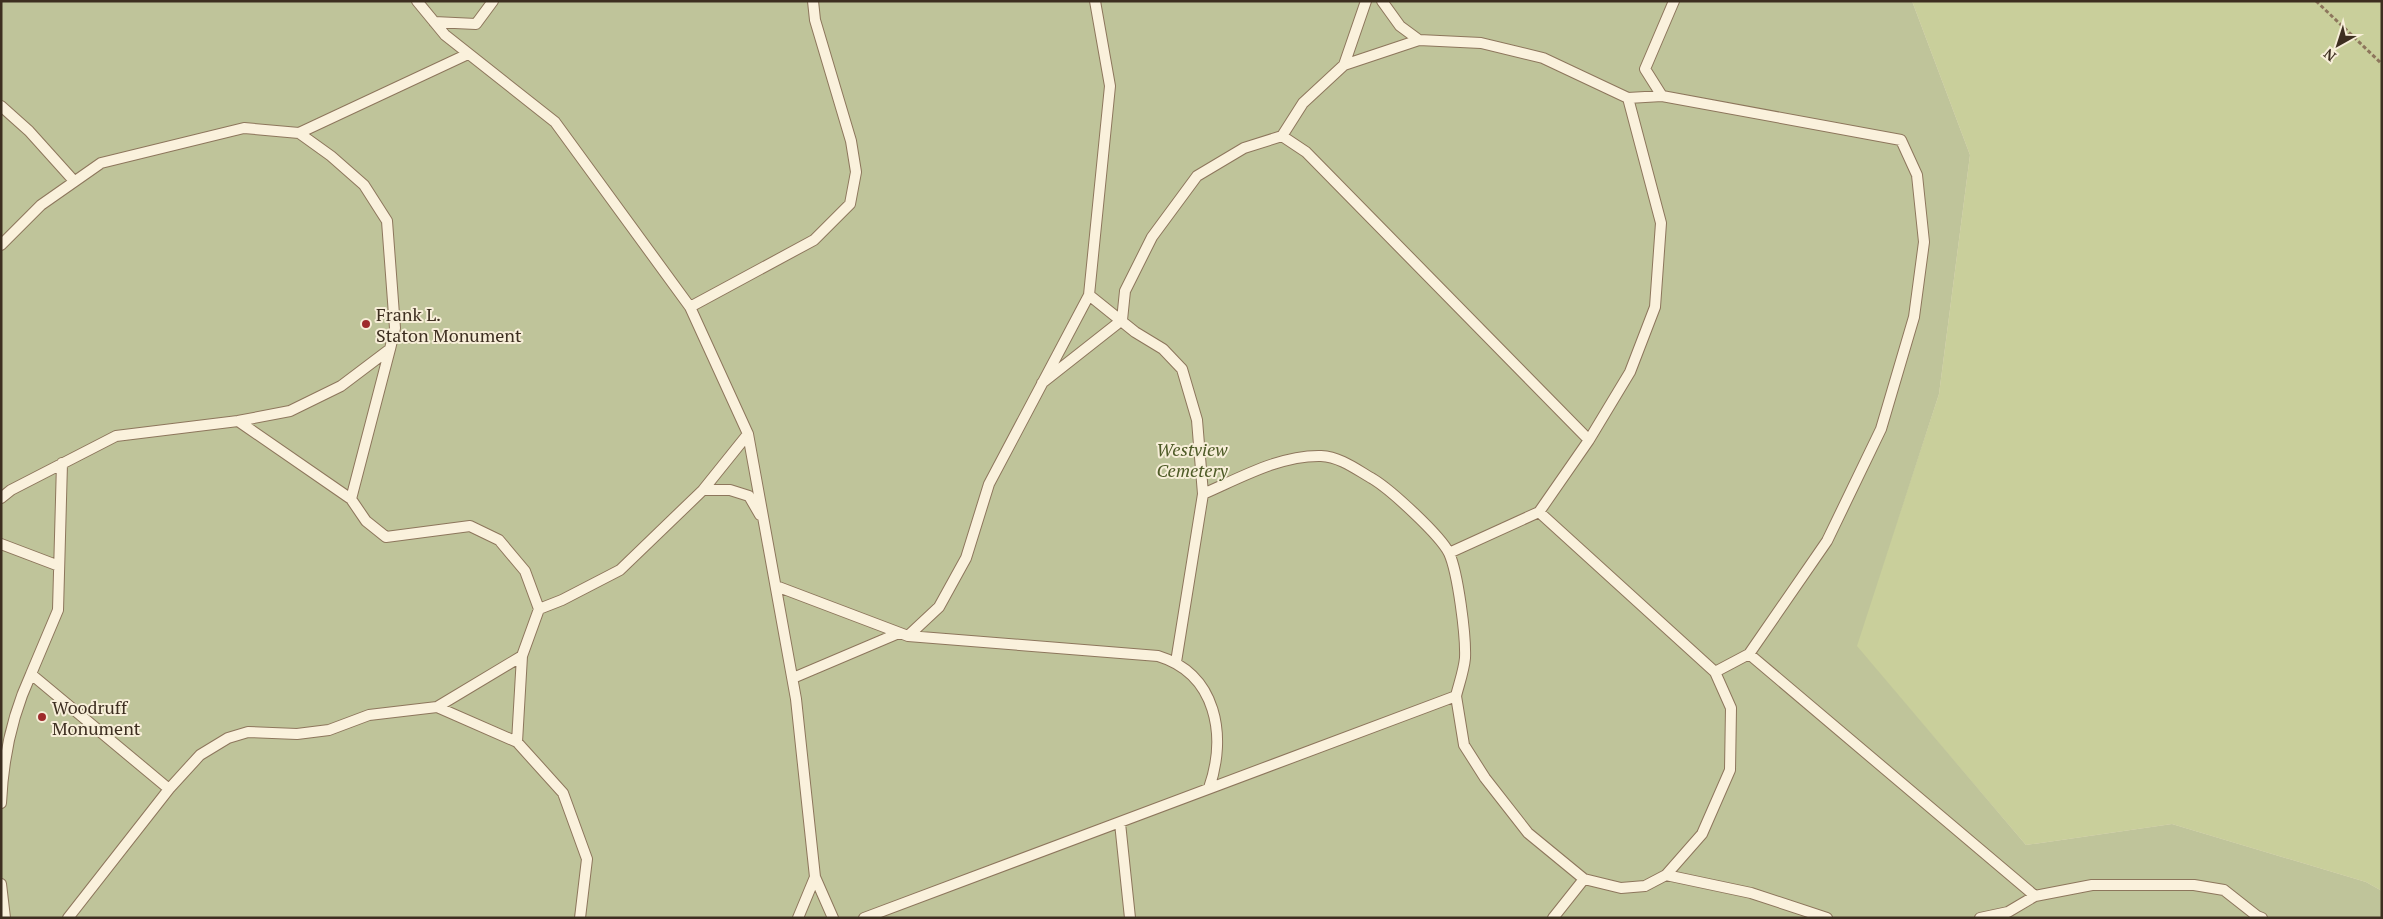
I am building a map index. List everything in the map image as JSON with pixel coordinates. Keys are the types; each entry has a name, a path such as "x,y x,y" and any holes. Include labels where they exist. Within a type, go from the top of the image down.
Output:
{"lane":[{"path":"417,1 445,35 555,122 690,307 748,434 793,678 815,877 834,918"},
{"path":"434,22 476,24 493,1"},
{"path":"690,307 814,240 850,204 856,172 850,141 815,20 813,1"},
{"path":"793,678 903,635 939,607 966,558 989,484 1089,295 1110,86 1095,1"},
{"path":"1344,65 1366,1"},
{"path":"1382,1 1400,26 1419,40"},
{"path":"1662,96 1645,69 1674,1"},
{"path":"1042,383 1122,320 1125,291 1152,238 1197,176 1244,148 1282,136 1303,103 1344,65 1419,40 1481,43 1543,58 1628,98 1662,96 1901,140 1917,175 1924,242 1914,317 1881,430 1827,541 1749,654 1715,672"},
{"path":"1,245 41,205 100,163 244,128 299,133 468,54"},
{"path":"1449,553 1539,512 1589,440 1630,372 1655,307 1661,223 1628,98"},
{"path":"1,106 29,131 74,181"},
{"path":"299,133 331,156 364,185 387,221 395,328 351,500"},
{"path":"1282,136 1306,152 1589,440"},
{"path":"1089,295 1135,332 1163,349 1182,369 1197,420 1203,494 1176,662"},
{"path":"1,498 11,490 116,436 238,421 290,411 341,386 390,349"},
{"path":"238,421 351,500 366,520 386,537 470,526 499,540 524,571 539,609 522,656 517,742"},
{"path":"539,609 562,600 620,570 703,490 748,434"},
{"path":"1203,494 1264,467 1304,457 1324,456 1344,461 1387,488 1422,521 1449,553 1461,606 1465,660 1456,696 1464,745 1485,778 1528,833 1584,879 1621,888 1645,886 1666,876 1702,834 1730,770 1731,708 1715,672 1539,512"},
{"path":"1,802 2,768 18,702 58,610 62,463"},
{"path":"703,490 730,490 749,496 764,520"},
{"path":"1,544 59,566"},
{"path":"776,586 903,635 1158,656 1176,662 1189,672 1208,695 1215,714 1215,769 1208,788"},
{"path":"1749,654 2034,896"},
{"path":"68,918 169,789 200,754 228,738 248,732 297,734 329,730 369,715 436,707 522,656"},
{"path":"31,674 169,789"},
{"path":"864,918 1456,696"},
{"path":"436,707 517,742 563,793 587,859 580,918"},
{"path":"1120,823 1130,918"},
{"path":"1666,876 1751,893 1827,918"},
{"path":"798,918 815,877"},
{"path":"1552,918 1584,879"},
{"path":"1,884 5,918"},
{"path":"1980,918 2008,912 2034,896 2092,885 2194,885 2224,890 2259,917"}],"path":[{"path":"2316,1 2382,64"}],"green space":[{"name":"Westview Cemetery","path":"1,1 1912,1 1970,155 1939,394 1857,646 2026,845 2172,824 2366,882 2382,891 2382,918 1,918"},
{"path":"1912,1 2382,1 2382,891 2366,882 2172,824 2026,845 1856,646 1939,394 1970,155"}],"place":[{"name":"Frank L. Staton Monument","path":"366,324"},
{"name":"Woodruff Monument","path":"42,717"}]}
